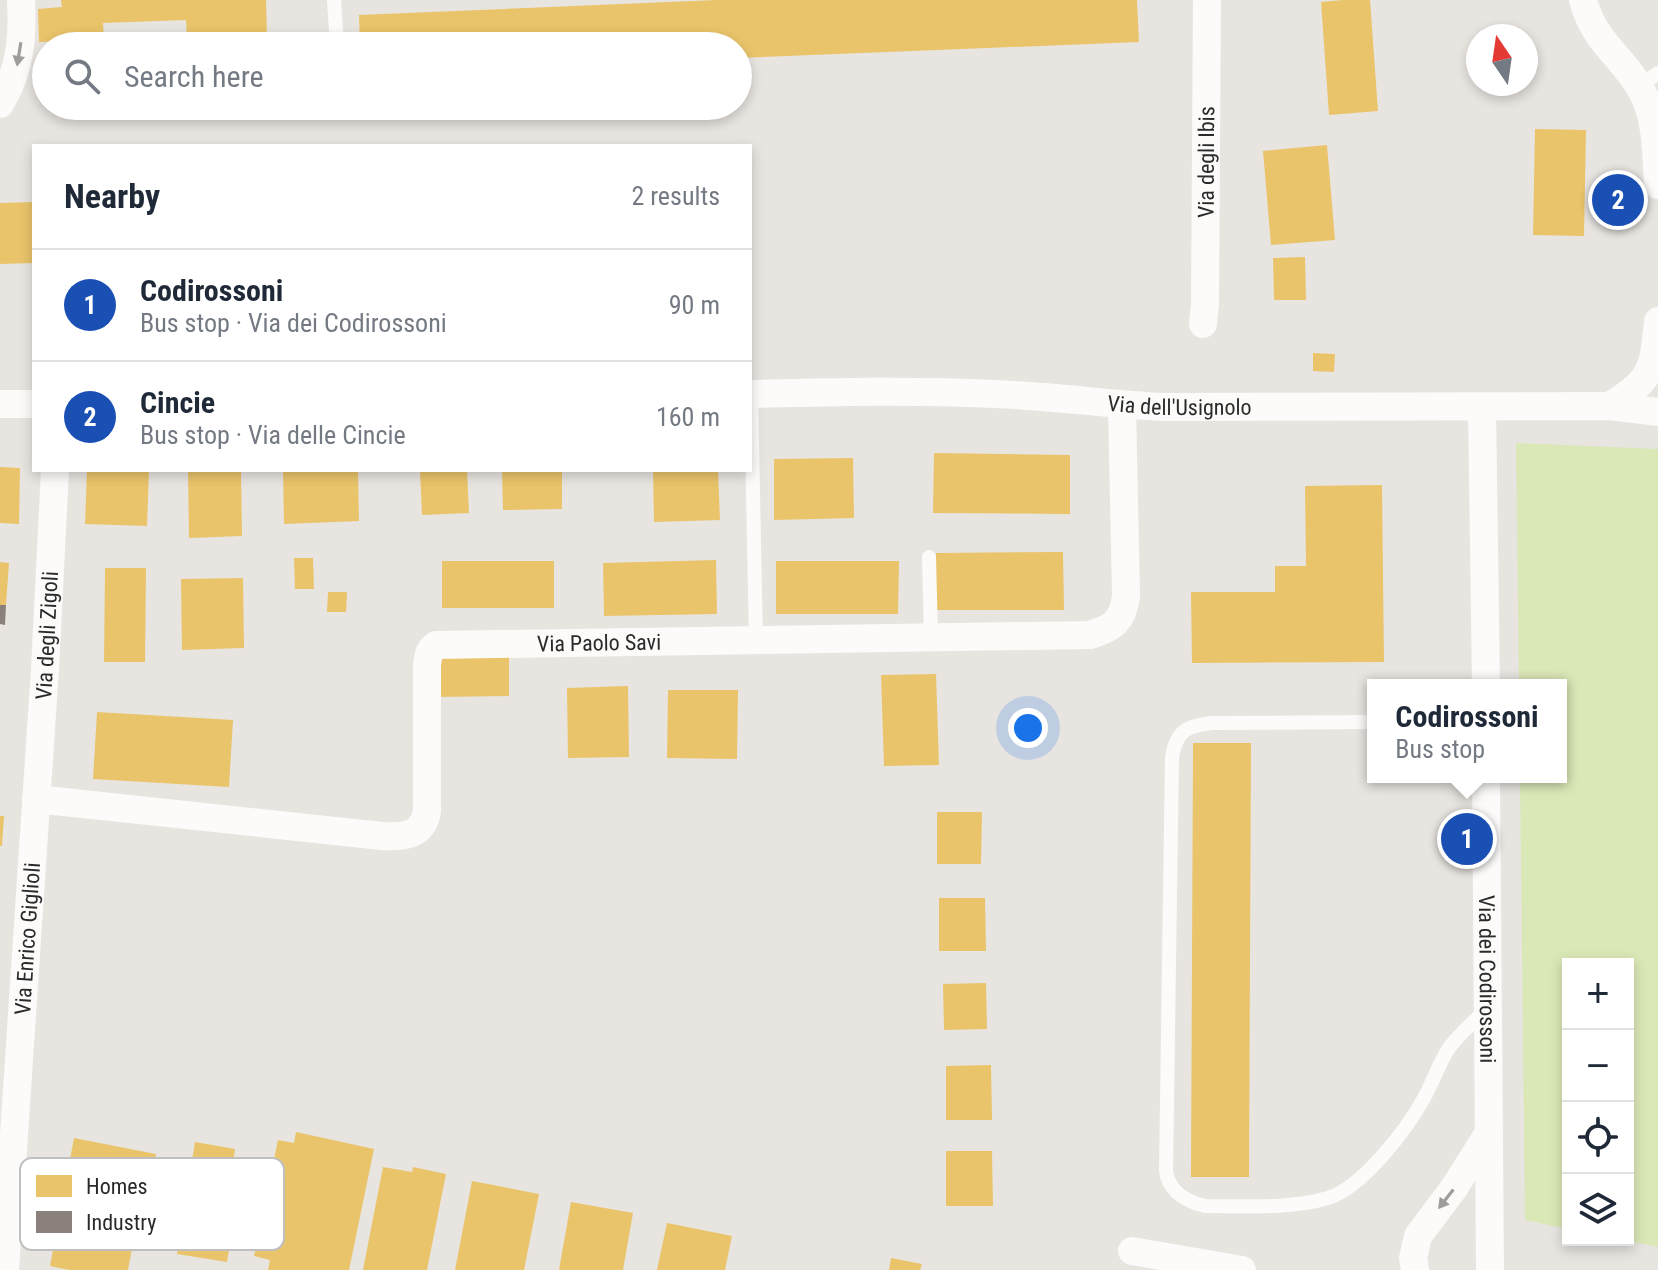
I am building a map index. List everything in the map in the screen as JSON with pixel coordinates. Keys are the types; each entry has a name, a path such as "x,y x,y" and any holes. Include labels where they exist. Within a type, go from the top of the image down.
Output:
{"street":[{"path":"0,104 16,73 21,37 21,0"},
{"name":"Via degli Ibis","path":"1203,324 1206,287 1207,0"},
{"path":"1583,0 1599,36 1649,80 1658,185"},
{"path":"1610,406 1641,385 1649,372 1658,321"},
{"name":"Via dell'Usignolo","path":"752,394 968,393 1163,407 1610,406 1658,412"},
{"path":"0,404 32,404"},
{"name":"Via Paolo Savi","path":"36,799 382,836 412,835 426,819 427,666 428,654 436,645 1090,635 1110,628 1117,622 1125,606 1126,596 1122,405"},
{"path":"1482,407 1486,679"},
{"name":"Via degli Zigoli","path":"36,799 55,472"},
{"name":"Via dei Codirossoni","path":"1486,783 1490,1270"},
{"name":"Via Enrico Giglioli","path":"5,1270 36,799"},
{"path":"1415,1270 1413,1258 1418,1236 1459,1181 1488,1134"},
{"path":"1132,1251 1242,1270"}],"lane":[{"path":"334,0 336,32"},
{"path":"752,472 756,640"},
{"path":"929,557 931,637"},
{"path":"1367,722 1212,723 1191,727 1177,739 1172,758 1166,1170 1170,1185 1192,1203 1205,1206 1294,1204 1339,1194 1367,1170 1398,1136 1425,1097 1450,1048 1488,1008"}],"green space":[{"path":"1516,443 1658,449 1658,1247 1634,1242 1634,958 1562,958 1562,1228 1525,1220 1520,783 1567,783 1567,679 1519,679"}],"building: Homes":[{"path":"61,0 266,0 267,32 187,32 186,20 103,23 104,32 39,32 38,9 62,7"},
{"path":"716,0 1137,0 1139,42 752,57 752,32 360,32 359,15"},
{"path":"1370,0 1378,111 1329,115 1321,2"},
{"path":"1535,129 1586,130 1584,236 1533,235"},
{"path":"1327,145 1335,240 1271,245 1263,151"},
{"path":"32,202 32,263 0,264 0,203"},
{"path":"1305,257 1306,300 1274,300 1273,258"},
{"path":"1313,353 1335,354 1334,372 1313,371"},
{"path":"934,453 1070,455 1070,514 933,513"},
{"path":"853,458 854,518 774,520 774,459"},
{"path":"0,467 20,468 19,524 0,523"},
{"path":"87,472 149,472 147,526 85,524"},
{"path":"188,472 241,472 242,536 189,538"},
{"path":"283,472 358,472 359,521 284,524"},
{"path":"420,472 467,472 469,513 422,515"},
{"path":"502,472 562,472 562,509 503,510"},
{"path":"653,472 718,472 720,520 654,522"},
{"path":"1382,485 1384,662 1192,663 1191,592 1275,592 1275,566 1306,566 1305,486"},
{"path":"1063,552 1064,610 936,610 936,553"},
{"path":"294,558 313,558 314,589 295,589"},
{"path":"716,560 717,614 604,616 603,563"},
{"path":"442,561 554,561 554,608 442,608"},
{"path":"776,561 899,561 898,614 776,614"},
{"path":"0,562 9,563 6,605 0,605"},
{"path":"105,568 146,568 145,662 104,662"},
{"path":"243,578 244,648 182,650 181,579"},
{"path":"328,592 347,592 346,612 327,612"},
{"path":"509,657 509,696 435,697 435,658"},
{"path":"936,674 939,765 884,766 881,675"},
{"path":"628,686 629,757 568,758 567,688"},
{"path":"668,690 738,690 737,759 667,758"},
{"path":"97,712 233,720 229,787 93,779"},
{"path":"1193,743 1251,743 1249,1177 1191,1177"},
{"path":"937,812 982,812 981,864 937,864"},
{"path":"0,816 4,816 2,846 0,846"},
{"path":"939,898 985,898 986,951 939,951"},
{"path":"986,983 987,1029 944,1030 943,984"},
{"path":"991,1065 992,1120 946,1120 946,1066"},
{"path":"296,1132 374,1149 349,1270 268,1270 270,1260 254,1256 255,1250 284,1250 284,1158 274,1158 278,1140 294,1143"},
{"path":"74,1138 156,1154 155,1158 70,1158"},
{"path":"195,1142 235,1149 234,1158 192,1158"},
{"path":"946,1151 992,1151 993,1206 946,1206"},
{"path":"383,1167 412,1172 413,1167 446,1174 427,1270 363,1270"},
{"path":"472,1181 539,1194 524,1270 455,1270"},
{"path":"571,1202 633,1213 623,1270 559,1270"},
{"path":"667,1223 732,1236 725,1270 657,1270"},
{"path":"53,1250 132,1250 128,1270 69,1270 50,1266"},
{"path":"178,1250 229,1250 227,1262 177,1254"},
{"path":"891,1258 922,1264 920,1270 889,1270"}],"building: Industry":[{"path":"0,605 6,605 5,625 0,624"}],"place":[{"name":"Cincie","path":"1618,200"},
{"name":"Codirossoni","path":"1467,839"}]}
